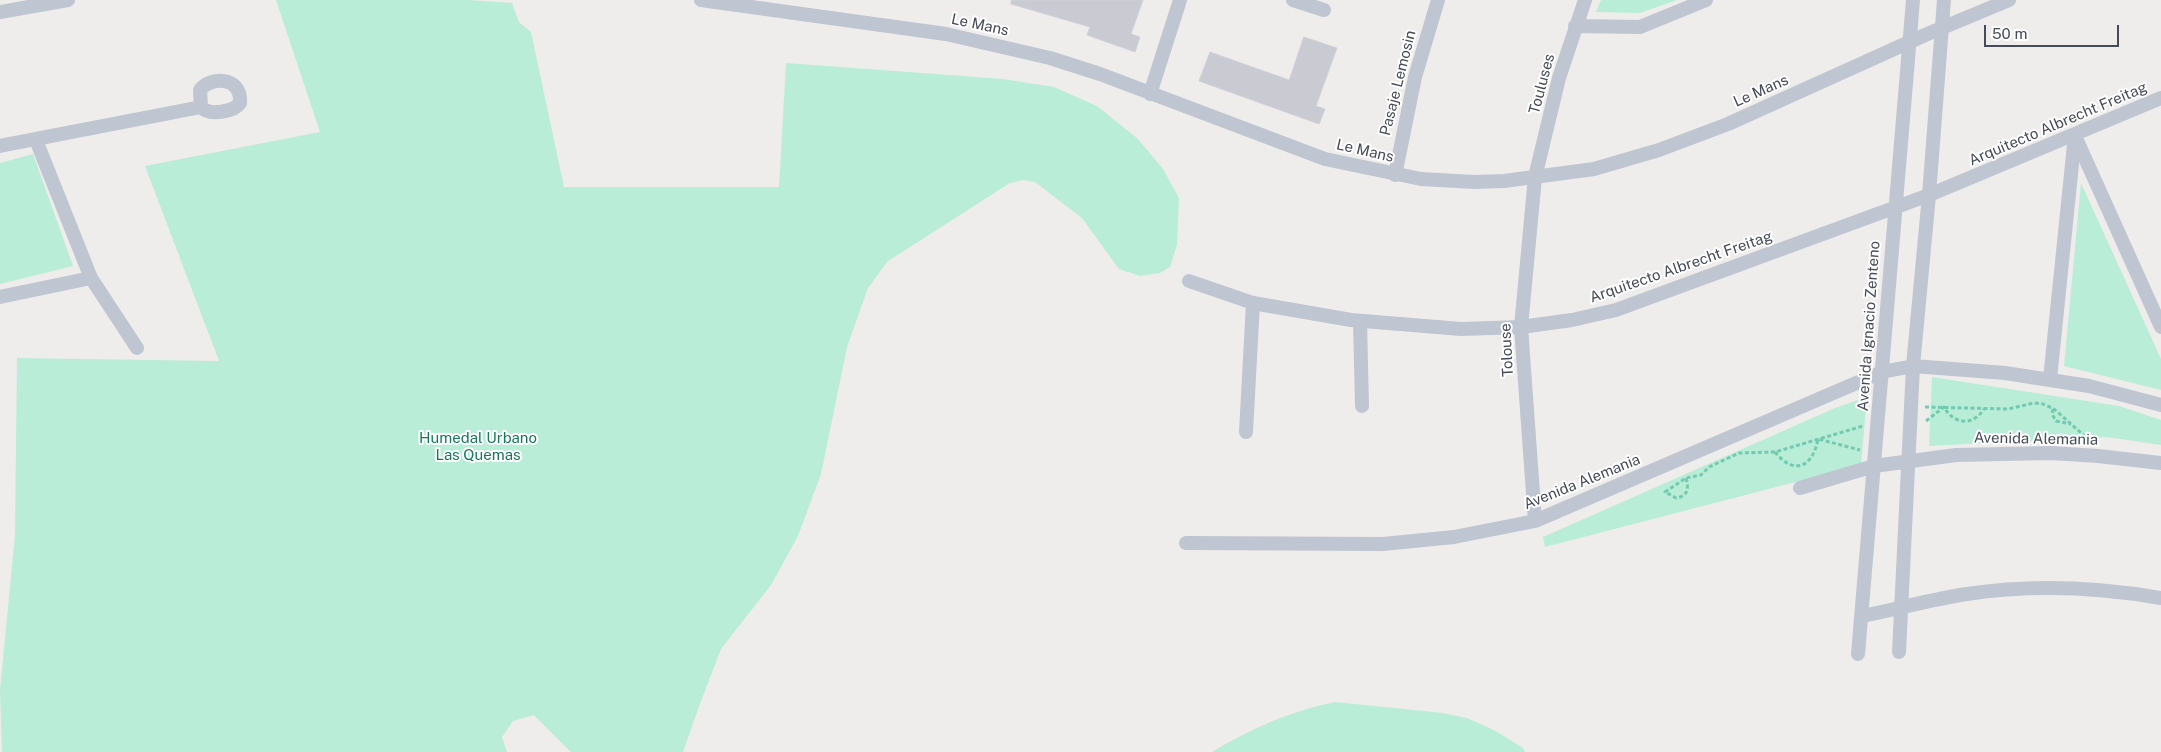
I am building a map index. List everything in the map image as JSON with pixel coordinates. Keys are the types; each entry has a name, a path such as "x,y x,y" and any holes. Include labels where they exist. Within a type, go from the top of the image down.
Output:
{"street":[{"path":"0,12 68,0"},
{"name":"Le Mans","path":"701,0 946,34 1050,58 1100,74 1325,159 1395,175 1465,182 1504,181 1594,169 1659,150 1728,124 1942,27 2009,0"},
{"path":"1150,94 1180,0"},
{"path":"1292,0 1324,10"},
{"name":"Pasaje Lemosin","path":"1395,175 1414,77 1438,0"},
{"name":"Touluses","path":"1534,177 1559,78 1585,0"},
{"path":"1575,26 1640,27 1706,0"},
{"name":"Avenida Ignacio Zenteno","path":"1858,654 1894,208 1913,0"},
{"path":"1899,652 1910,460 1913,366 1929,196 1944,0"},
{"name":"Arquitecto Albrecht Freitag","path":"1189,280 1253,303 1360,321 1461,329 1521,327 1572,320 1616,310 1929,196 2161,98"},
{"path":"0,146 201,107"},
{"path":"2074,135 2161,327"},
{"path":"2050,379 2074,135"},
{"path":"36,140 91,278 137,348"},
{"name":"Tolouse","path":"1534,177 1521,327 1535,520"},
{"path":"0,297 91,278"},
{"path":"1246,432 1253,303"},
{"path":"1360,321 1362,406"},
{"path":"1913,366 1977,370 2050,379 2117,393 2161,405"},
{"name":"Avenida Alemania","path":"1186,543 1383,544 1454,537 1535,520 1882,372 1913,366"},
{"name":"Avenida Alemania","path":"1874,460 1910,460 2004,453 2051,453 2161,463"},
{"path":"1800,488 1874,460"},
{"path":"1862,616 1966,594 2032,587 2098,589 2161,598"}],"path":[{"path":"1912,406 2008,409 2034,403 2044,404 2054,409 2108,457"},
{"path":"1944,407 1954,420 1962,422 1980,416 1984,408"},
{"path":"2054,409 2052,414 2056,421 2071,424"},
{"path":"1686,478 1688,486 1686,493 1682,497 1676,498 1665,492 1686,478 1702,475 1709,467 1739,453 1775,452 1878,422"},
{"path":"1775,452 1780,459 1790,465 1802,466 1811,460 1816,453 1818,439"},
{"path":"1818,439 1874,460"}],"green space":[{"name":"Humedal Urbano Las Quemas","path":"276,0 468,0 512,3 519,22 531,32 564,187 779,187 786,63 1003,79 1054,87 1097,106 1138,139 1163,169 1179,198 1177,245 1170,267 1160,273 1140,276 1119,269 1082,218 1035,182 1023,180 1010,183 888,261 868,288 847,347 821,474 798,536 771,585 721,649 683,752 571,752 534,715 513,721 502,737 507,752 2,752 0,690 15,535 17,358 219,361 145,166 320,132"},
{"path":"1601,0 1677,0 1640,13 1596,12"},
{"path":"33,154 73,266 0,284 0,163"},
{"path":"2081,183 2161,359 2161,390 2064,366"},
{"path":"1932,377 2119,406 2161,420 2161,445 2107,437 1929,446"},
{"path":"1867,397 1861,465 1545,547 1543,537 1835,408"},
{"path":"1335,702 1443,713 1467,718 1494,730 1523,748 1525,752 1212,752 1242,735 1271,722 1301,711"}],"building":[{"path":"1012,0 1143,0 1131,34 1140,37 1135,52 1087,35 1090,27 1011,4"},
{"path":"1304,37 1337,48 1316,106 1325,109 1319,124 1199,81 1210,52 1289,80"}]}
